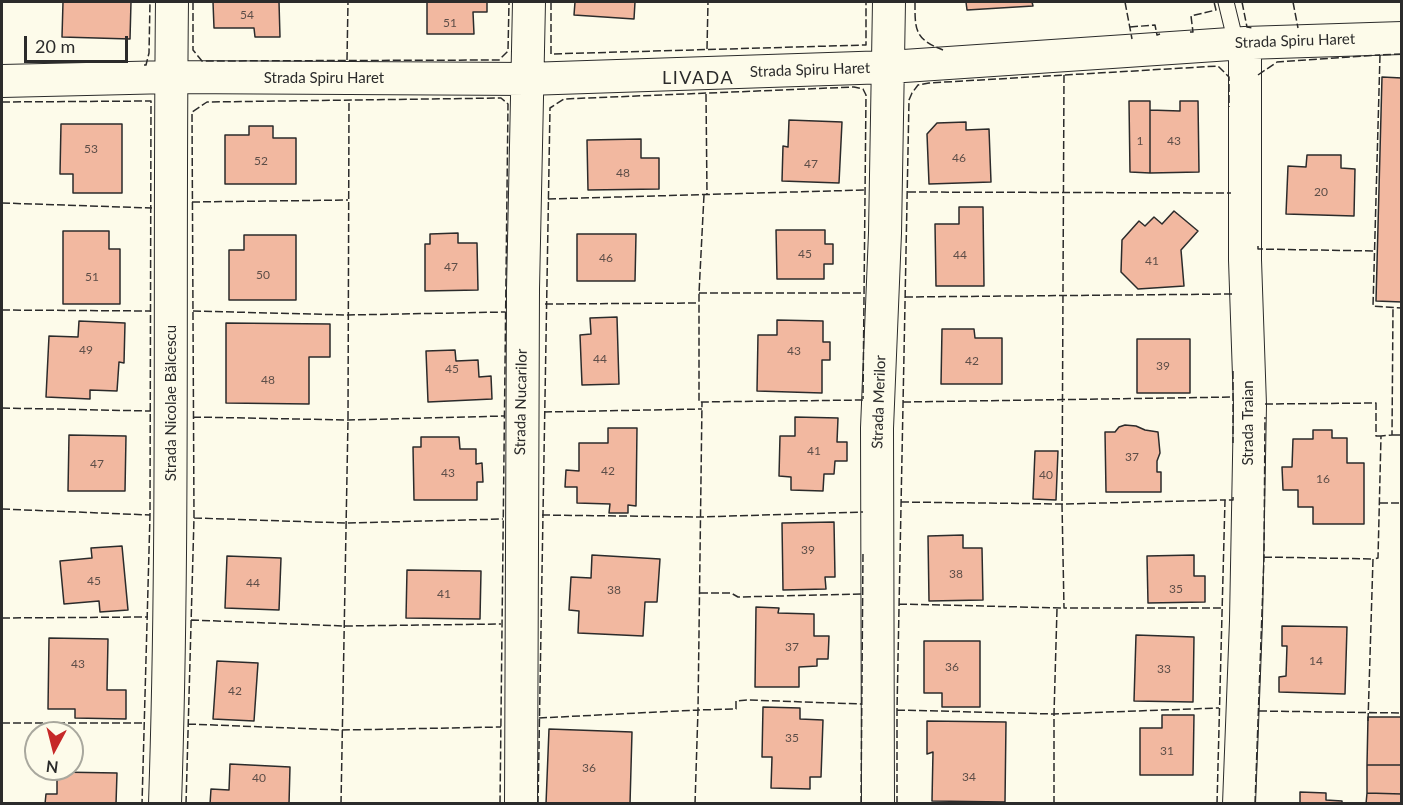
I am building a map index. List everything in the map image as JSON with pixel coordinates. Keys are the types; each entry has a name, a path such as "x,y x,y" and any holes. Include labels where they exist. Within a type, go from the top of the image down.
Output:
{"street":[{"name":"Strada Nicolae Bălcescu","path":"165,804 169,693 172,2"},
{"name":"Strada Nucarilor","path":"521,804 521,486 528,2"},
{"name":"Strada Merilor","path":"878,804 878,428 889,2"},
{"name":"Strada Spiru Haret","path":"2,81 171,77 527,79 889,67 1240,43 1401,38"},
{"name":"Strada Traian","path":"1239,804 1246,621 1250,405 1240,43"}],"lane":[{"path":"1226,2 1240,43"}],"building":[{"path":"63,2 131,2 130,39 62,37"},
{"path":"213,2 279,2 280,37 255,37 254,28 214,28"},
{"path":"427,2 487,2 487,12 473,12 474,34 427,34"},
{"path":"575,2 635,2 634,19 574,15"},
{"path":"966,2 1032,2 1033,6 967,10"},
{"path":"1382,77 1402,78 1402,302 1376,301"},
{"path":"1129,101 1150,101 1150,173 1130,172"},
{"path":"1180,101 1198,101 1199,172 1150,173 1150,110 1180,111"},
{"path":"789,120 842,122 839,183 782,181 783,146 788,147"},
{"path":"966,122 966,130 989,129 991,182 929,184 927,134 937,123"},
{"path":"61,124 122,124 122,193 73,193 73,174 60,174"},
{"path":"249,126 273,126 273,138 296,138 296,184 225,184 225,135 249,135"},
{"path":"641,139 641,158 659,158 659,189 588,190 587,140"},
{"path":"1307,155 1341,155 1341,168 1355,169 1354,216 1286,214 1288,166 1306,167"},
{"path":"959,207 983,207 984,286 936,286 935,224 959,224"},
{"path":"1174,211 1198,231 1181,250 1184,286 1138,289 1121,272 1122,240 1139,221 1145,226 1154,217 1162,224"},
{"path":"776,230 825,230 825,244 833,244 833,264 824,264 824,279 777,279"},
{"path":"63,231 109,231 109,249 120,249 120,304 63,304"},
{"path":"458,233 458,243 477,243 478,290 425,291 425,244 430,244 430,234"},
{"path":"577,234 636,234 635,281 577,281"},
{"path":"244,235 296,235 296,300 229,300 229,250 244,250"},
{"path":"617,317 619,384 582,385 580,335 591,334 590,318"},
{"path":"777,320 823,321 823,342 830,342 830,360 822,360 822,393 757,391 758,335 777,335"},
{"path":"79,321 125,323 124,363 119,362 117,391 90,390 90,399 46,397 49,336 78,337"},
{"path":"226,323 330,324 330,357 309,357 309,404 226,403"},
{"path":"942,329 974,329 975,338 1002,338 1002,384 941,384"},
{"path":"1137,339 1190,339 1190,393 1137,393"},
{"path":"455,350 456,361 478,360 479,377 491,376 492,399 428,402 426,351"},
{"path":"795,417 838,418 837,442 847,442 847,461 835,461 834,474 824,474 823,491 791,490 791,477 779,476 780,436 795,436"},
{"path":"1125,425 1158,432 1160,453 1157,472 1161,472 1161,492 1106,492 1105,432 1115,432 1119,427"},
{"path":"608,428 637,428 636,506 628,505 628,513 609,513 610,504 577,503 577,487 565,487 566,470 579,471 579,443 608,443"},
{"path":"1313,430 1332,430 1332,438 1347,438 1347,463 1364,463 1364,524 1313,524 1313,507 1298,507 1298,490 1283,490 1282,467 1292,467 1293,439 1313,439"},
{"path":"69,435 126,436 125,491 68,491"},
{"path":"421,437 459,437 460,449 476,449 476,464 482,463 483,482 477,482 477,500 414,500 413,447 421,447"},
{"path":"1035,451 1058,451 1056,500 1033,499"},
{"path":"834,522 835,577 825,577 826,589 783,590 782,523"},
{"path":"963,535 963,548 982,548 983,600 929,601 928,536"},
{"path":"122,546 128,610 100,612 99,601 64,604 60,561 92,558 91,548"},
{"path":"592,555 660,559 657,602 645,602 643,636 578,633 579,611 569,610 571,577 591,578"},
{"path":"1194,555 1194,576 1205,576 1205,602 1148,603 1147,556"},
{"path":"227,556 281,558 279,610 225,608"},
{"path":"407,570 481,571 480,619 406,618"},
{"path":"756,607 779,608 778,613 814,614 814,636 829,636 828,659 817,659 817,666 799,667 799,687 755,687"},
{"path":"1282,626 1347,627 1345,694 1279,692 1279,677 1286,676 1287,646 1282,646"},
{"path":"1136,635 1194,637 1193,702 1134,701"},
{"path":"49,638 108,639 107,690 126,690 126,719 75,718 75,709 48,709"},
{"path":"924,641 980,641 980,707 942,707 942,693 924,693"},
{"path":"217,661 258,663 254,721 213,719"},
{"path":"763,707 800,708 800,719 823,720 821,777 810,777 810,789 771,788 772,757 762,757"},
{"path":"1162,715 1194,715 1193,775 1140,775 1140,728 1162,728"},
{"path":"1368,717 1402,717 1402,765 1367,765"},
{"path":"927,721 1006,722 1005,802 932,801 933,752 927,754"},
{"path":"549,729 632,732 630,804 546,804"},
{"path":"230,764 290,767 289,804 210,804 211,789 229,790"},
{"path":"1367,765 1402,765 1402,794 1367,793"},
{"path":"84,772 117,773 116,804 45,804 46,794 57,794 57,781 84,781"},
{"path":"1300,792 1326,793 1326,800 1342,801 1342,804 1300,804"},
{"path":"1367,793 1402,794 1402,804 1366,804"}],"fence":[{"path":"144,65 146,65 149,53 150,2"},
{"path":"193,2 193,50 202,61 499,60 508,51 509,2"},
{"path":"347,60 348,2"},
{"path":"551,2 551,54 866,45 866,2"},
{"path":"707,49 708,2"},
{"path":"915,2 918,32 926,42 943,50"},
{"path":"1125,2 1132,39"},
{"path":"1190,32 1193,32 1191,16 1216,10 1214,2"},
{"path":"1242,2 1247,27 1252,28"},
{"path":"1293,2 1298,28"},
{"path":"1130,27 1155,25 1157,35 1160,34"},
{"path":"1402,54 1380,55 1373,306 1402,308"},
{"path":"1258,75 1277,62 1380,55"},
{"path":"897,804 909,100 912,93 918,85 929,83 1218,66 1229,77 1229,107"},
{"path":"1064,75 1062,504 1064,608 1222,608"},
{"path":"538,804 550,108 564,99 854,87 863,89 866,95 863,399"},
{"path":"706,94 707,195"},
{"path":"186,804 194,518 192,112 207,102 501,98 508,104 500,804"},
{"path":"341,804 348,420 349,100"},
{"path":"2,102 151,101 150,515 142,804"},
{"path":"548,199 864,190"},
{"path":"908,192 1231,193"},
{"path":"704,195 699,293 699,402 863,400"},
{"path":"192,202 348,200"},
{"path":"2,203 152,208"},
{"path":"1258,246 1258,249 1375,251"},
{"path":"699,293 863,293"},
{"path":"905,297 1232,294"},
{"path":"545,304 699,303"},
{"path":"1368,721 1373,559 1378,558 1381,436 1392,435 1393,307"},
{"path":"2,310 151,311"},
{"path":"193,311 348,315 505,312"},
{"path":"1233,371 1233,443"},
{"path":"903,402 1233,397"},
{"path":"539,718 698,710 702,402"},
{"path":"1265,404 1376,403 1376,436 1381,436"},
{"path":"2,408 151,411"},
{"path":"544,412 702,409"},
{"path":"193,417 348,420 504,416"},
{"path":"1255,804 1264,557 1265,417"},
{"path":"1392,435 1402,435"},
{"path":"1217,804 1225,500 1233,500 1233,497"},
{"path":"901,502 1062,504 1225,500"},
{"path":"1380,503 1402,503"},
{"path":"2,509 150,515"},
{"path":"542,515 700,517 863,512"},
{"path":"194,518 346,523 503,519"},
{"path":"861,804 863,552"},
{"path":"1264,557 1373,559"},
{"path":"700,593 731,593 738,597 862,594"},
{"path":"899,604 1064,608"},
{"path":"1054,804 1057,609"},
{"path":"2,618 148,617"},
{"path":"191,620 344,626 501,624"},
{"path":"695,804 698,710 736,709 736,701 748,700 862,704"},
{"path":"897,710 1054,714 1219,708"},
{"path":"1259,711 1402,713"},
{"path":"2,723 145,723"},
{"path":"188,724 342,730 501,727"}],"district":[{"name":"LIVADA","path":"698,78"}]}
